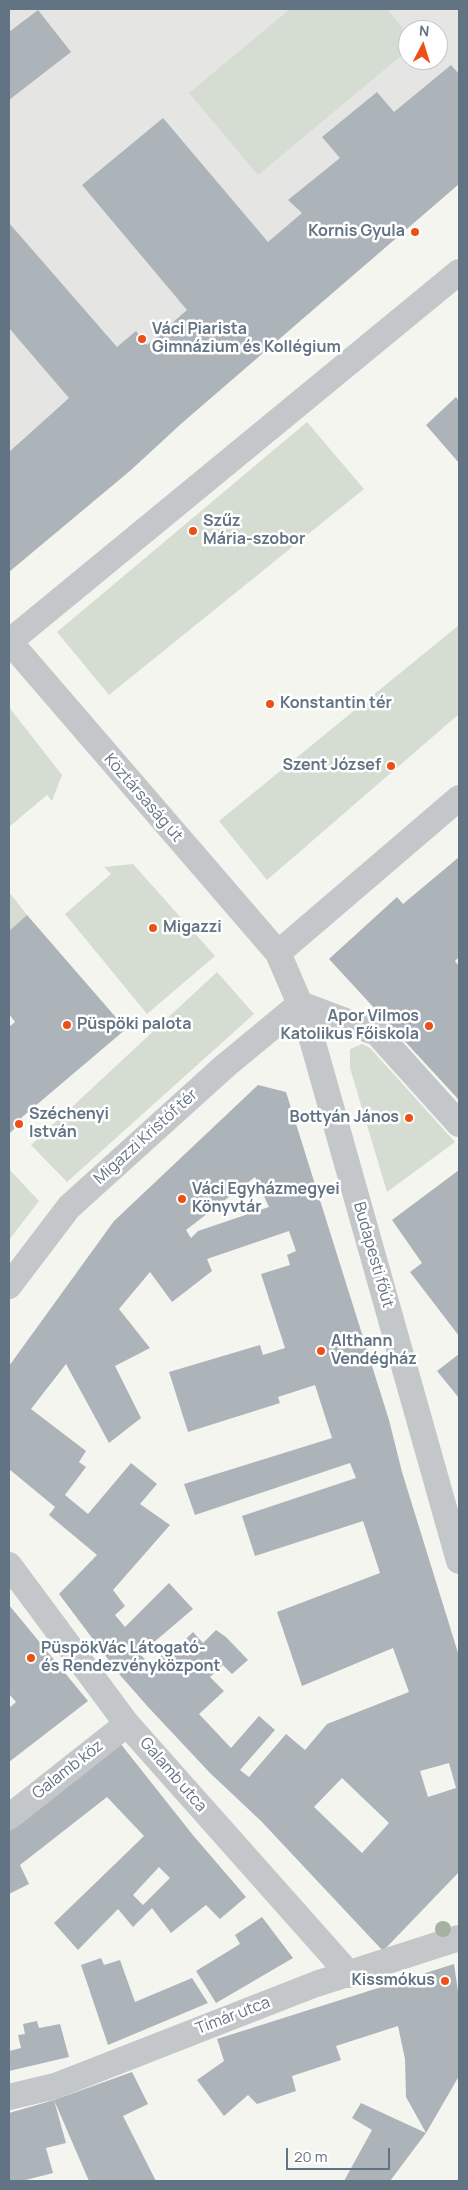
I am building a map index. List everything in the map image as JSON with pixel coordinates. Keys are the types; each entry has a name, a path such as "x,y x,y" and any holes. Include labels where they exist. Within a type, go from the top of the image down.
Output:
{"street":[{"path":"9,642 459,272"},
{"name":"Köztársaság út","path":"9,642 278,953"},
{"path":"278,953 459,798"},
{"name":"Budapesti főút","path":"278,953 300,1004 313,1043 459,1560"},
{"path":"300,1004 377,1033 459,1124"},
{"name":"Migazzi Kristóf tér","path":"9,1286 69,1208 225,1066 300,1004"},
{"name":"Galamb utca","path":"9,1565 127,1724 350,1975"},
{"name":"Galamb köz","path":"9,1817 127,1724"},
{"name":"Tímár utca","path":"9,2097 54,2086 316,1984 350,1975 459,1938"}],"shaded area":[{"name":"Váci Piarista Gimnázium és Kollégium","path":"9,9 459,9 459,181 9,567"},
{"path":"290,9 387,9 398,22 398,58 258,175 189,93"},
{"path":"307,422 364,489 109,695 57,632"},
{"path":"459,625 459,714 267,880 219,821"},
{"path":"9,707 62,775 52,801 47,795 9,827"},
{"path":"133,864 215,956 147,1014 65,914 111,874 104,867"},
{"path":"9,892 27,915 9,931"},
{"path":"217,972 254,1014 67,1182 31,1145"},
{"path":"362,1044 370,1048 455,1142 387,1192 350,1068 350,1049"},
{"path":"9,1169 39,1201 9,1240"}],"building":[{"path":"38,10 71,52 9,100 9,32"},
{"path":"451,65 459,74 459,184 182,423 131,470 9,572 9,452 69,398 9,328 9,223 117,347 136,331 147,345 187,310 82,185 163,118 268,242 302,213 288,200 340,158 322,137 377,92 394,112 445,70 448,70"},
{"path":"456,397 459,401 459,463 426,425"},
{"name":"Apor Vilmos Katolikus Főiskola","path":"459,857 459,957 455,961 459,966 459,1100 329,959 397,897 403,904"},
{"name":"Püspöki palota","path":"27,915 126,1029 21,1118 23,1120 9,1134 9,1027 15,1022 9,1014 9,931"},
{"path":"258,1085 286,1092 389,1420 402,1472 459,1656 459,1872 383,1951 261,1821 210,1773 120,1675 59,1594 97,1555 49,1515 55,1507 9,1469 9,1366 114,1221","holes":["255,1177 269,1207 198,1231 191,1238 186,1230","289,1231 296,1251 287,1255 290,1265 261,1274 285,1348 263,1355 260,1345 169,1372 188,1432 280,1403 278,1397 315,1385 332,1438 184,1484 195,1515 350,1463 356,1478 242,1516 255,1556 363,1521 380,1573 277,1612 302,1686 393,1648 409,1692 327,1724 305,1750 286,1734 249,1777 240,1770 275,1730 259,1716 231,1748 199,1714 224,1691 210,1677 223,1665 232,1674 248,1660 226,1637 216,1630 203,1643 193,1632 173,1652 169,1648 151,1666 140,1654 193,1609 169,1583 125,1627 115,1615 125,1606 113,1590 170,1525 140,1504 157,1484 131,1463 88,1514 65,1495 86,1467 79,1462 86,1451 31,1409 66,1364 109,1443 141,1418 115,1366 150,1348 119,1309 150,1272 172,1302 212,1271 207,1259","449,1763 456,1788 428,1797 420,1771","342,1778 389,1823 362,1853 314,1807"]},
{"path":"459,1170 459,1336 410,1272 422,1263 392,1220"},
{"path":"459,1354 459,1398 437,1371"},
{"path":"9,1605 88,1701 9,1762 9,1708 16,1702 9,1694"},
{"path":"120,1743 192,1834 246,1897 220,1919 206,1905 171,1933 152,1908 133,1927 118,1909 78,1950 54,1923 144,1836 107,1797 20,1865 29,1884 9,1894 9,1831","holes":["159,1867 170,1878 143,1905 133,1895"]},
{"path":"262,1917 293,1958 216,2003 196,1971 240,1944 235,1935"},
{"path":"101,1958 104,1965 120,1960 135,2002 192,1978 208,2003 108,2045 81,1965"},
{"path":"454,1964 459,1998 459,2076 426,2133 406,2097 405,2059 398,2026 336,2046 341,2060 292,2076 296,2091 257,2104 248,2095 224,2116 197,2080 224,2061 217,2039"},
{"path":"37,2021 39,2028 60,2024 69,2057 9,2071 9,2051 21,2048 18,2035 25,2034 23,2024"},
{"path":"132,2072 148,2104 123,2116 156,2181 89,2181 54,2100"},
{"path":"54,2100 66,2143 46,2148 53,2173 22,2181 9,2181 9,2113"},
{"path":"361,2103 426,2133 390,2181 344,2181 372,2130 352,2118"}],"place":[{"name":"Kornis Gyula","path":"415,232"},
{"name":"Váci Piarista Gimnázium és Kollégium","path":"142,339"},
{"name":"Szűz Mária-szobor","path":"193,531"},
{"name":"Konstantin tér","path":"270,704"},
{"name":"Szent József","path":"391,766"},
{"name":"Migazzi","path":"153,928"},
{"name":"Püspöki palota","path":"67,1025"},
{"name":"Apor Vilmos Katolikus Főiskola","path":"429,1026"},
{"name":"Bottyán János","path":"409,1118"},
{"name":"Széchenyi István","path":"19,1124"},
{"name":"Váci Egyházmegyei Könyvtár","path":"182,1199"},
{"name":"Althann Vendégház","path":"321,1351"},
{"name":"PüspökVác Látogató- és Rendezvényközpont","path":"31,1658"},
{"name":"Kissmókus","path":"445,1981"}]}
